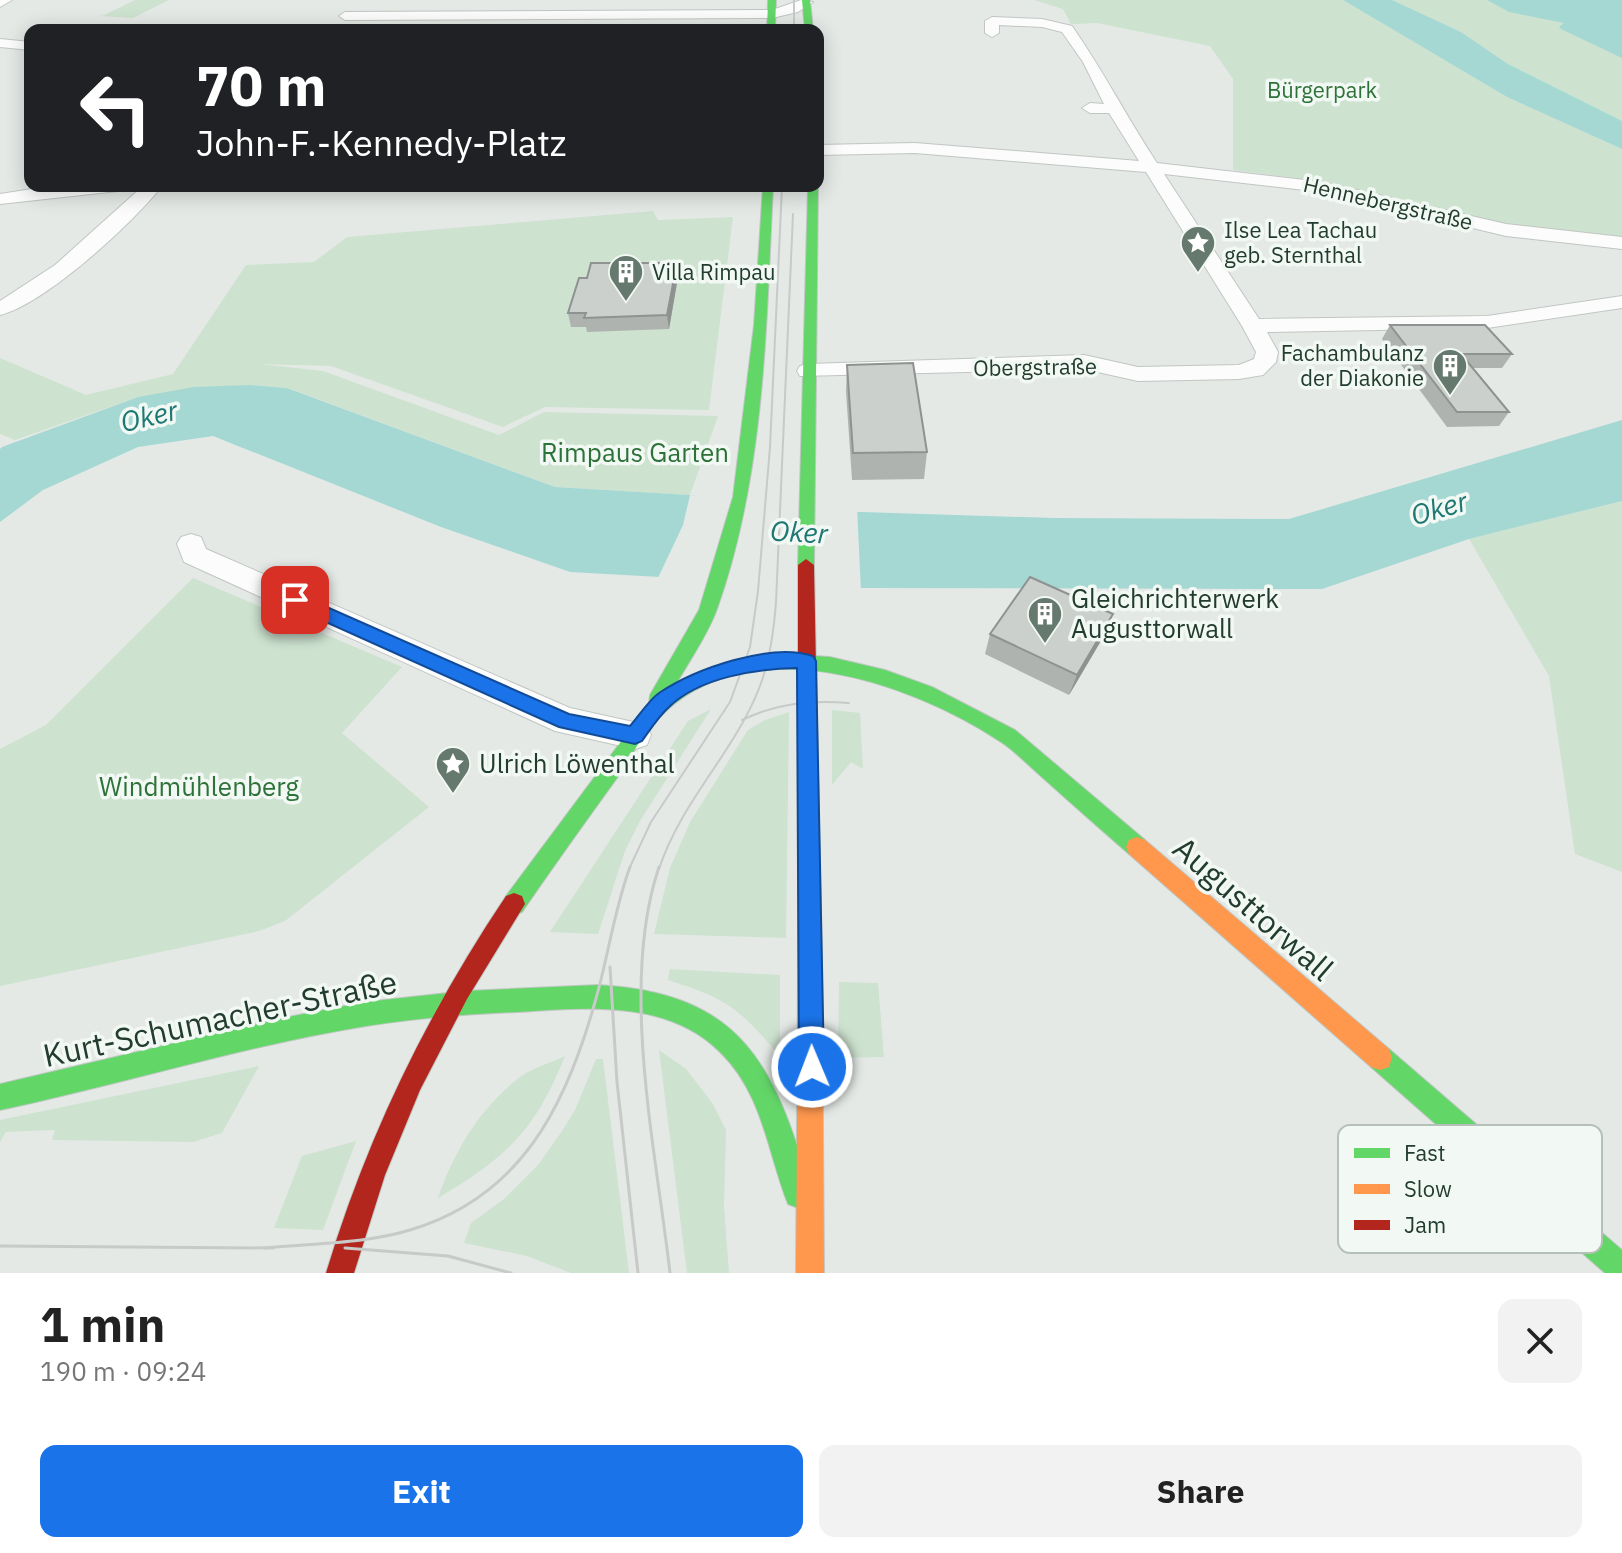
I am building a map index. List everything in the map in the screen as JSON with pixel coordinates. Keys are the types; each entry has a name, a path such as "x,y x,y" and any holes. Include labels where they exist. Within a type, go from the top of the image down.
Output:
{"main road":[{"path":"806,1 808,24"},
{"path":"340,1273 370,1175 419,1061 515,905 635,735 689,648 714,593 741,497 760,325 768,192"},
{"path":"810,1273 805,501 813,192"},
{"name":"Augusttorwall","path":"635,735 663,700 727,669 768,661 806,661 847,667 890,678 968,711 1010,737 1456,1125"},
{"name":"Kurt-Schumacher-Straße","path":"0,1097 173,1059 306,1025 453,1003 611,996 640,999 687,1013 712,1028 741,1055 759,1083 780,1132 811,1237"},
{"name":"Augusttorwall","path":"1602,1252 1622,1269"}],"street":[{"path":"0,3 6,0"},
{"path":"334,24 368,0"},
{"path":"345,16 772,15 794,9 806,1"},
{"path":"992,33 992,21 1042,23 1067,29 1090,62 1114,109 1253,326 1487,322 1622,302"},
{"path":"0,43 24,45"},
{"path":"1090,108 1114,109"},
{"name":"Hennebergstraße","path":"824,150 915,148 1290,181 1378,198 1506,230 1622,243"},
{"path":"0,199 46,192"},
{"path":"0,309 37,289 74,261 147,192"},
{"name":"Obergstraße","path":"808,371 1084,362 1138,374 1255,370 1265,362 1267,352 1253,326"},
{"path":"191,544 194,555 566,721 635,735"}],"green space":[{"path":"135,0 169,0 133,18 102,16"},
{"name":"Bürgerpark","path":"1034,0 1343,0 1507,97 1622,149 1622,238 1510,225 1326,182 1233,170 1233,79 1210,46 1097,23 1071,24 1063,9"},
{"name":"Bürgerpark","path":"1392,0 1622,0 1622,121 1508,64 1461,32"},
{"name":"Rimpaus Garten","path":"653,211 658,220 733,217 709,410 545,407 503,427 331,366 259,364 323,371 499,435 544,412 718,416 690,495 555,487 288,388 250,385 138,397 15,440 0,434 0,358 86,395 173,374 246,265 314,262 347,237"},
{"path":"1622,501 1622,872 1575,854 1549,676 1469,539"},
{"name":"Windmühlenberg","path":"193,578 402,667 342,733 429,807 285,921 259,931 0,986 0,749 46,725"},
{"path":"711,709 640,821 625,851 598,934 550,932 688,721"},
{"path":"832,710 860,713 863,769 851,762 832,785"},
{"path":"789,712 786,938 654,934 670,868 690,822 748,730"},
{"path":"670,969 780,975 780,1056 732,1008 720,1000 668,980"},
{"path":"839,982 878,983 884,1057 838,1058"},
{"path":"659,1050 686,1069 713,1104 726,1130 724,1207 729,1273 687,1273"},
{"path":"565,1056 542,1104 516,1140 482,1169 438,1198 460,1147 493,1102 525,1074"},
{"path":"596,1059 603,1059 629,1273 571,1273 527,1256 464,1243 471,1223 504,1199 538,1165 575,1110"},
{"path":"259,1066 222,1133 193,1142 52,1140 55,1130 6,1132 0,1142 0,1120"},
{"path":"356,1141 323,1230 274,1228 302,1156"}],"water":[{"path":"1343,0 1392,0 1461,32 1508,64 1622,121 1622,149 1507,97"},
{"path":"1487,0 1622,0 1622,58 1561,29 1559,27 1564,23 1509,12"},
{"name":"Oker","path":"250,385 287,388 555,487 690,495 830,511 1054,518 1289,519 1622,420 1622,501 1469,539 1322,589 861,588 570,572 441,527 213,436 138,447 43,490 0,522 2,447 138,397 194,387"}],"pier":[{"path":"690,495 857,507 861,591 656,582 683,525"}],"building":[{"name":"Villa Rimpau","path":"591,263 677,263 667,315 584,318 586,313 568,313 579,278 587,278"},
{"path":"1390,325 1485,325 1512,354 1461,354 1509,412 1457,412"},
{"path":"913,363 927,452 853,453 847,365"},
{"name":"Gleichrichterwerk Augusttorwall","path":"1030,577 1113,614 1077,675 990,634"}],"tram line":[{"path":"794,0 794,24"},
{"path":"629,869 651,822 730,702 750,647 770,447 782,192"},
{"path":"744,719 760,686 773,634 793,214"},
{"path":"744,719 794,704 849,703"},
{"path":"659,869 681,821 744,719"},
{"path":"266,1248 357,1241 410,1230 449,1215 482,1195 510,1171 533,1143 569,1077 595,1002 630,867"},
{"path":"659,867 647,913 641,1015 650,1122 670,1273"},
{"path":"610,967 617,1082 638,1273"},
{"path":"0,1246 266,1248"},
{"path":"266,1248 273,1248"},
{"path":"345,1248 448,1256 511,1273"}],"traffic: fast":[{"path":"771,24 772,0"},
{"path":"806,0 808,24"},
{"path":"657,701 708,611 741,497 760,325 768,192"},
{"path":"806,565 813,192"},
{"path":"514,904 652,712 691,683 734,667 781,661 830,665 878,675 925,692 969,713 1019,744 1137,847"},
{"path":"0,1097 273,1032 365,1014 487,1001 622,998 689,1015 729,1042 744,1060 768,1102 798,1194"},
{"path":"1380,1058 1457,1125"},
{"path":"1602,1252 1622,1269"}],"traffic: slow":[{"path":"1137,847 1380,1058"},
{"path":"810,977 810,1273"}],"traffic: jam":[{"path":"806,565 810,977"},
{"path":"340,1273 371,1175 411,1081 459,991 514,904"}],"place":[{"name":"Ilse Lea Tachau geb. Sternthal","path":"1198,274"},
{"name":"Villa Rimpau","path":"626,303"},
{"name":"Fachambulanz der Diakonie","path":"1450,397"},
{"name":"Gleichrichterwerk Augusttorwall","path":"1045,645"},
{"name":"Ulrich Löwenthal","path":"453,795"}],"route":[{"path":"295,600 566,721 635,735 663,700 701,679 727,669 768,661 806,661 812,1067"}]}
